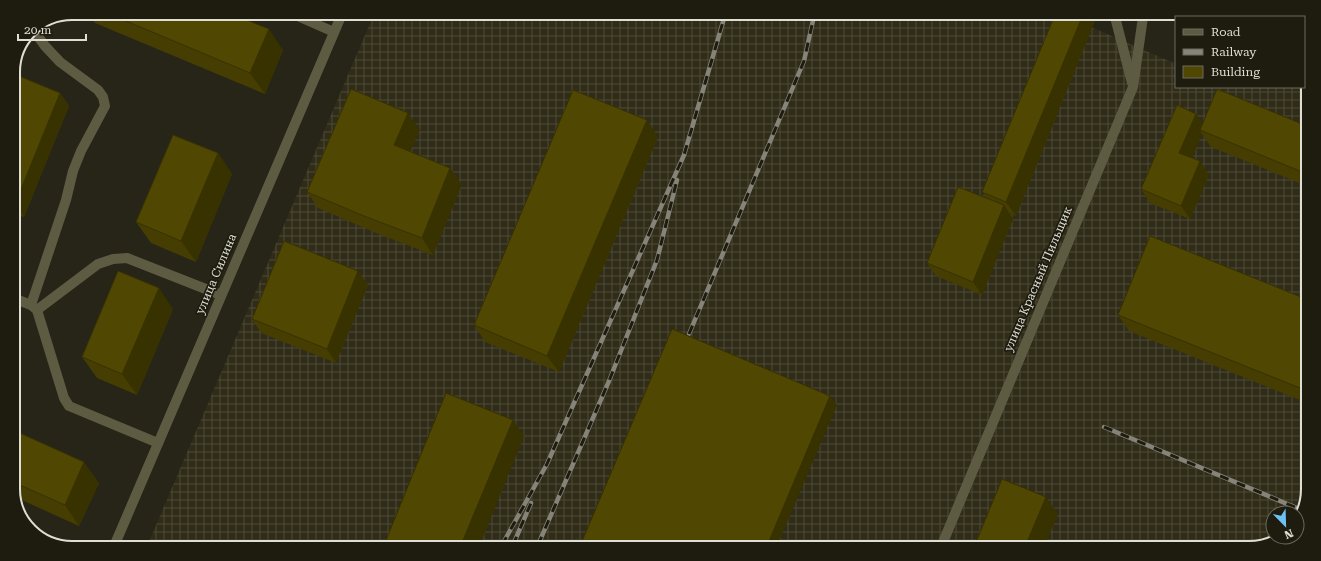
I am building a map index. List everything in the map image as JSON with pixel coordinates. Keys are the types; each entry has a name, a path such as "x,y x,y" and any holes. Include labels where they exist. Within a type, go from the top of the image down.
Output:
{"street":[{"path":"307,20 334,32"},
{"name":"улица Силина","path":"116,541 339,20"},
{"path":"1116,20 1133,87"},
{"name":"улица Красный Пильщик","path":"943,541 1133,87 1143,20"},
{"path":"37,34 45,46 60,62 98,90 103,97 105,106 81,151 73,171 66,200 34,307 64,398 69,406 158,443"},
{"path":"34,307 98,264 113,259 127,258 221,295"},
{"path":"20,301 34,307"}],"shaded area":[{"path":"371,20 1075,20 1175,64 1175,88 1301,88 1300,499 1298,505 1265,505 1265,538 1249,541 149,541"}],"building":[{"path":"124,20 247,20 269,29 250,73"},
{"path":"1053,20 1081,20 1006,202 982,192"},
{"path":"20,76 60,93 20,192"},
{"path":"351,89 408,113 394,145 450,168 422,238 307,192"},
{"path":"1217,89 1301,124 1301,172 1200,130"},
{"path":"573,90 647,120 547,356 474,325"},
{"path":"1177,105 1196,114 1179,153 1200,161 1181,206 1141,189"},
{"path":"173,135 218,153 181,241 136,222"},
{"path":"958,187 1004,205 973,282 927,263"},
{"path":"1150,236 1301,297 1301,388 1118,315"},
{"path":"284,241 358,271 327,349 252,319"},
{"path":"118,271 159,288 122,374 82,357"},
{"path":"672,329 830,396 769,541 582,541"},
{"path":"446,393 513,420 463,541 386,541"},
{"path":"20,433 84,462 65,505 20,485"},
{"path":"1002,479 1046,497 1028,541 976,541"}],"railway":[{"path":"504,541 547,464 684,155 724,20"},
{"path":"689,334 804,61 813,20"},
{"path":"540,541 609,381 657,260 677,180"},
{"path":"1104,427 1290,505"},
{"path":"515,541 531,503"}]}
